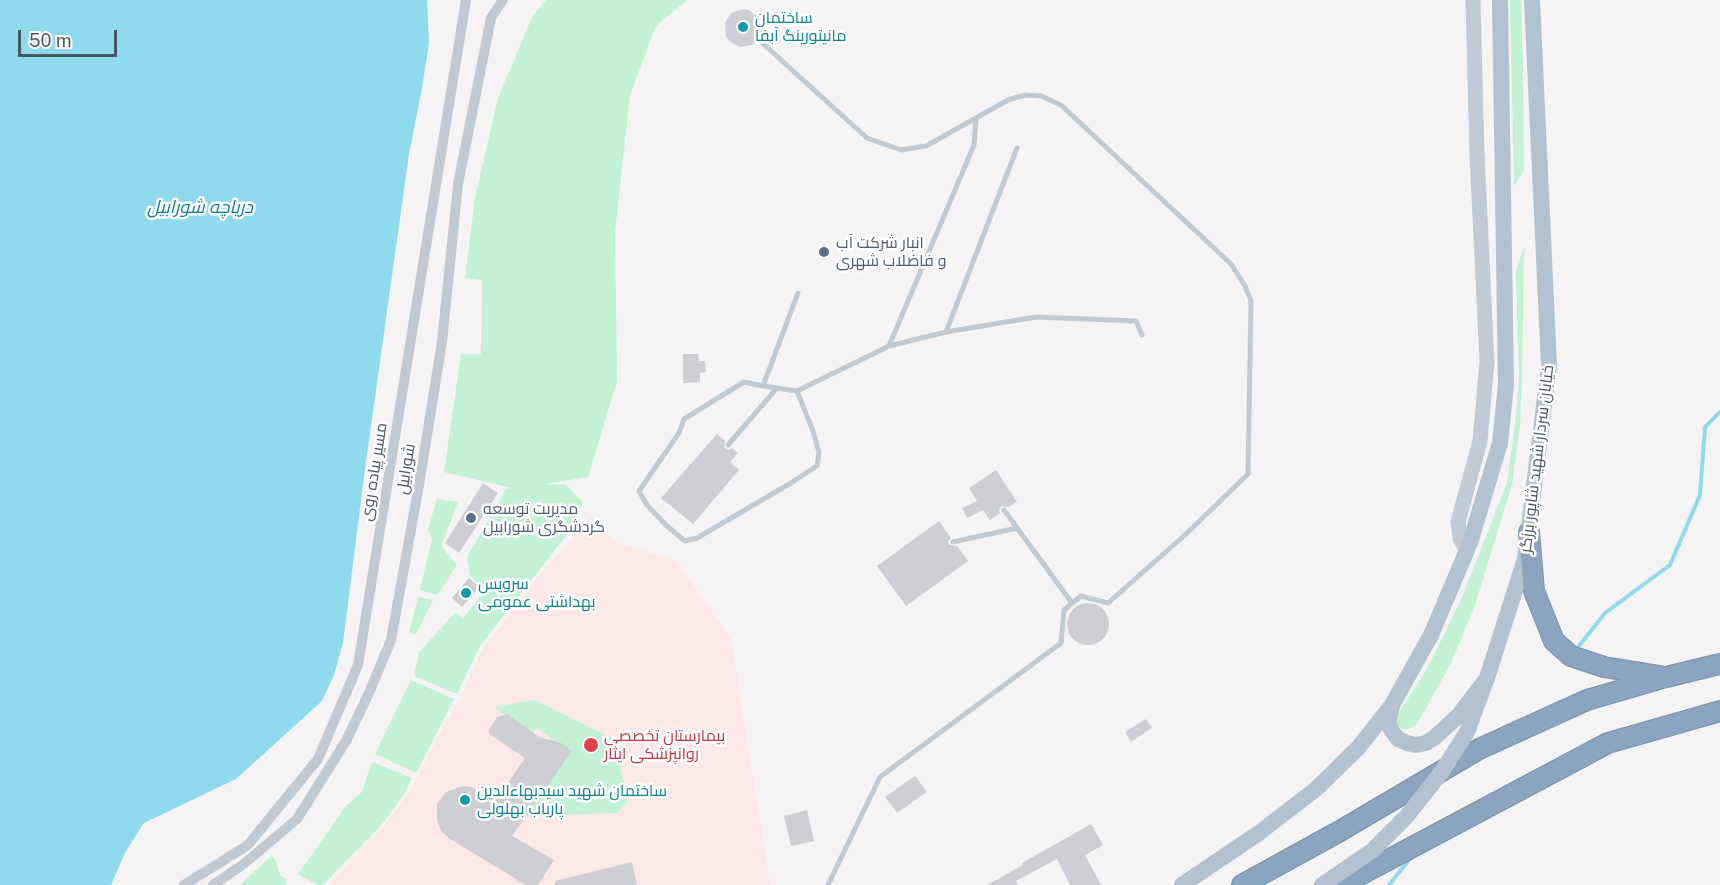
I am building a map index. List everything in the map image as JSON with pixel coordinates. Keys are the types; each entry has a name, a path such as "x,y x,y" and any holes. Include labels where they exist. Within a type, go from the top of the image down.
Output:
{"highway":[{"path":"1529,532 1534,591 1554,641 1571,656 1604,667 1666,677"},
{"path":"1242,885 1340,831 1479,749 1587,700 1720,664"},
{"path":"1341,885 1608,742 1720,711"}],"main road":[{"path":"1467,551 1460,538 1458,522 1480,441 1487,362 1477,155 1473,0"},
{"path":"1182,885 1259,833 1316,789 1359,748 1392,705 1431,635 1467,551 1500,443 1506,384 1500,0"},
{"name":"خیابان سردار شهید شاپور برزگر","path":"1323,885 1373,850 1406,817 1441,773 1467,732 1525,559 1549,365 1532,0"},
{"path":"1392,705 1388,722 1398,739 1416,745 1426,743 1445,730 1487,678"}],"street":[{"name":"مسیر پیاده روی","path":"184,885 248,845 318,759 358,665 466,0"},
{"name":"شورابیل","path":"213,885 245,863 297,819 346,741 391,640 442,342 458,184 491,18 503,0"}],"lane":[{"path":"758,39 867,138 901,150 926,146 1008,100 1025,95 1041,96 1061,105 1231,264 1245,286 1251,301 1248,474 1186,534 1108,603 1082,596 1072,603 1064,610 1061,643 880,777 828,885"},
{"path":"889,346 974,145 976,118"},
{"path":"946,332 1017,148"},
{"path":"763,386 798,293"},
{"path":"797,391 819,452 817,466 697,538 685,540 667,526 647,505 639,491 679,433 684,419 744,382 797,391 889,346 946,332 1036,317 1136,321 1142,335"},
{"path":"728,445 777,388"},
{"path":"1004,510 1072,603"},
{"path":"953,542 1017,528"}],"shaded area":[{"name":"بیمارستان تخصصی روانپزشکی ایثار","path":"591,517 615,542 678,562 731,640 770,885 328,885 385,825 409,792 483,650 535,580"}],"green space":[{"path":"546,0 687,0 656,26 630,95 615,232 617,381 588,477 545,484 566,485 583,502 569,532 480,646 457,694 414,676 419,652 456,612 463,618 486,590 470,576 467,557 506,489 512,488 444,472 461,354 481,354 482,280 465,278 475,198 498,98 533,15"},
{"path":"1510,0 1521,0 1523,63 1524,170 1514,186"},
{"path":"1524,246 1520,425 1512,485 1474,608 1451,663 1417,724 1409,729 1402,729 1396,725 1395,719 1428,667 1461,600 1507,483 1519,380 1516,272"},
{"path":"437,499 458,502 441,546 457,565 437,595 420,590 432,539 428,529"},
{"path":"418,597 433,600 416,634 409,633"},
{"path":"411,680 454,699 416,773 375,754"},
{"path":"535,700 614,739 628,802 617,813 524,816 565,749 537,728 532,734 494,707"},
{"path":"372,762 412,778 404,794 383,823 323,885 317,885 298,874 346,806 362,792"},
{"path":"271,856 275,859 280,875 287,880 284,885 240,885"}],"water":[{"name":"دریاچه شورابیل","path":"0,0 427,0 429,43 409,154 343,643 334,675 322,701 236,779 144,823 126,851 111,885 0,885"}],"building":[{"name":"ساختمان مانیتورینگ آبفا","path":"743,9 749,10 759,18 762,30 761,35 754,36 755,43 740,47 729,41 726,36 725,23 731,13"},
{"path":"683,354 698,354 699,361 705,361 706,372 700,373 700,382 683,383"},
{"path":"717,434 725,441 724,448 728,450 732,448 738,453 730,462 739,470 693,524 661,498"},
{"path":"996,470 1017,502 1008,507 1002,506 999,509 1000,513 990,520 983,510 967,518 962,508 977,501 969,488"},
{"name":"مدیریت توسعه گردشگری شورابیل","path":"483,483 498,493 459,553 445,543"},
{"path":"939,521 951,538 948,541 949,545 957,546 968,561 906,606 877,566"},
{"name":"سرویس بهداشتی عمومی","path":"469,578 479,587 462,607 452,598"},
{"path":"1088,603 1103,609 1109,624 1103,639 1088,645 1073,639 1067,624 1073,609"},
{"name":"ساختمان شهید سیدبهاءالدین پاریاب بهلولی","path":"507,714 539,737 561,743 572,751 512,836 554,860 538,885 526,885 450,839 441,831 437,820 437,804 446,792 463,786 472,787 495,802 525,758 489,734 497,717"},
{"path":"1146,719 1152,728 1131,742 1125,732"},
{"path":"915,776 927,792 897,813 885,797"},
{"path":"807,810 814,841 791,846 784,816"},
{"path":"1091,824 1103,845 1085,855 1101,885 1070,885 1057,859 1016,881 1018,885 987,885 1023,865 1022,863"},
{"path":"632,862 637,885 555,885 555,881"}],"waterway":[{"path":"1579,646 1605,613 1670,565 1700,495 1705,427 1720,412"},
{"path":"1389,885 1412,856"}],"place":[{"name":"ساختمان مانیتورینگ آبفا","path":"743,27"},
{"name":"انبار شرکت آب و فاضلاب شهری","path":"824,252"},
{"name":"مدیریت توسعه گردشگری شورابیل","path":"471,518"},
{"name":"سرویس بهداشتی عمومی","path":"466,593"},
{"name":"بیمارستان تخصصی روانپزشکی ایثار","path":"591,745"},
{"name":"ساختمان شهید سیدبهاءالدین پاریاب بهلولی","path":"465,800"}]}
